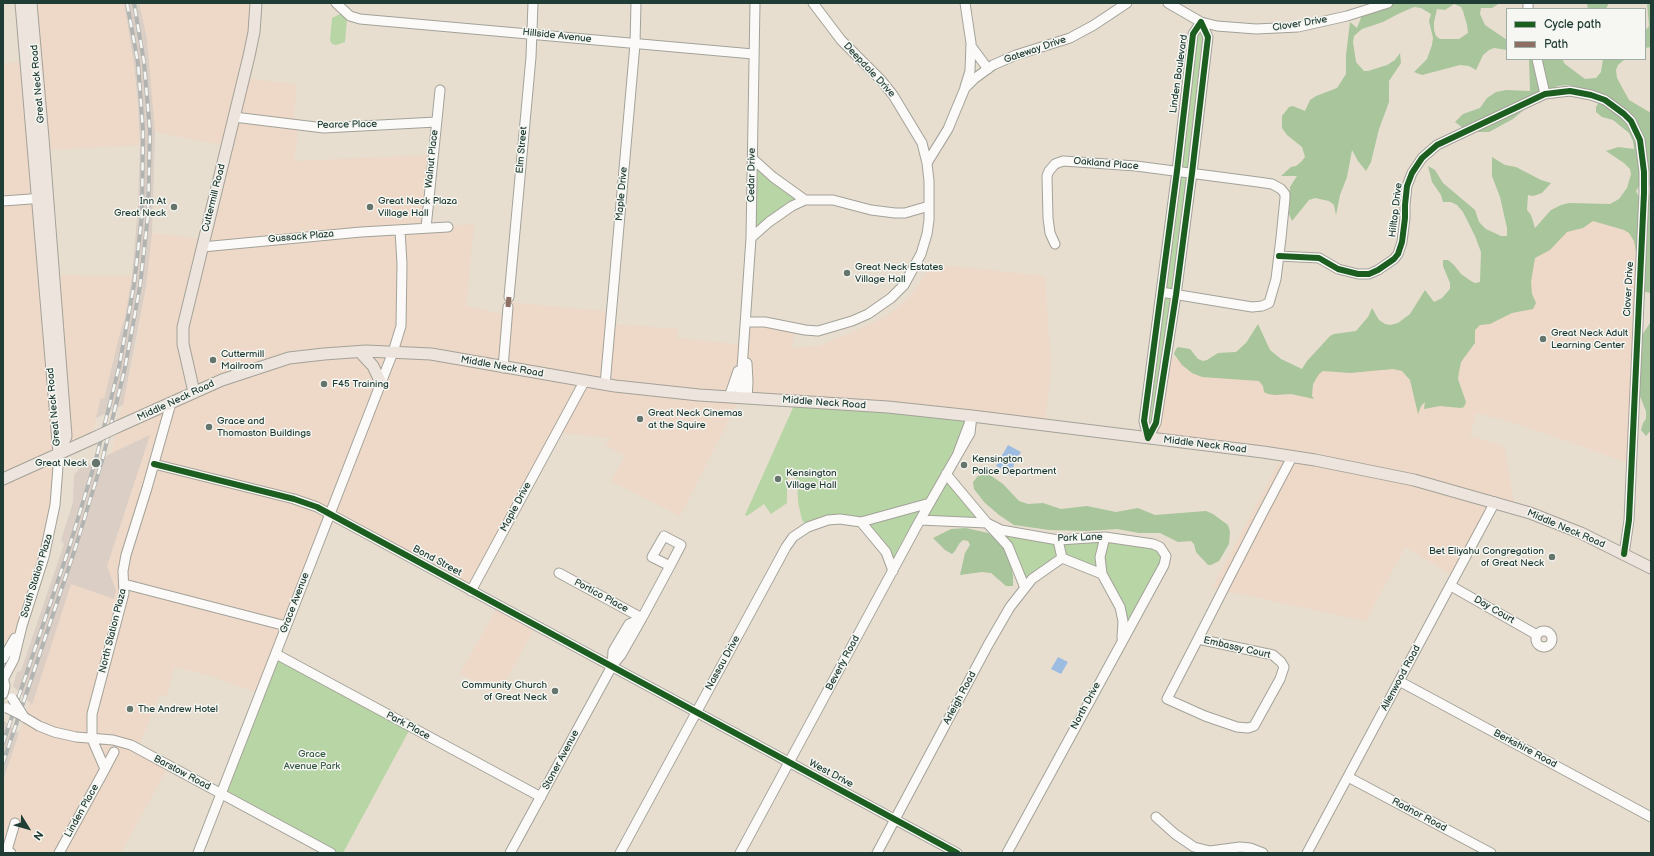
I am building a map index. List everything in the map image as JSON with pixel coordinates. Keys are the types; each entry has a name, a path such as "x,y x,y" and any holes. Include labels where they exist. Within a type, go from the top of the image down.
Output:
{"main road":[{"name":"Great Neck Road","path":"21,3 42,198"},
{"name":"Great Neck Road","path":"31,3 59,454"},
{"name":"Cuttermill Road","path":"194,392 183,344 182,327 254,32 256,3"},
{"name":"Middle Neck Road","path":"3,479 194,392 237,374 289,358 360,352 431,354 605,385 699,395 888,408 972,416 1315,460 1414,480 1495,502 1549,519 1651,568"},
{"path":"360,352 373,366 381,383"}],"street":[{"name":"Hillside Avenue","path":"336,3 350,16 360,19 753,54"},
{"name":"Elm Street","path":"509,297 531,58 533,3"},
{"name":"Maple Drive","path":"605,385 635,44 636,3"},
{"name":"Cedar Drive","path":"739,398 748,382 744,346 751,238 755,3"},
{"name":"Deepdale Drive","path":"812,3 841,40 894,95 922,143 927,163"},
{"path":"965,3 971,46 970,71 965,88"},
{"name":"Gateway Drive","path":"927,163 948,129 965,88 974,79 988,69 1016,55 1070,38 1094,25 1127,3"},
{"name":"Clover Drive","path":"1168,3 1201,22 1217,26 1256,30 1298,27 1347,16 1388,3"},
{"path":"1148,438 1156,423 1158,412 1176,295 1192,173 1208,37 1201,22"},
{"name":"Linden Boulevard","path":"1148,438 1144,421 1145,410 1177,171 1193,34 1201,22"},
{"path":"971,46 988,69"},
{"path":"1537,60 1545,94"},
{"path":"1189,74 1203,76"},
{"name":"Walnut Place","path":"426,228 440,90"},
{"name":"Clover Drive","path":"1545,94 1570,90 1605,100 1627,117 1638,136 1644,172 1644,193 1629,520 1624,554"},
{"name":"Hilltop Drive","path":"1279,256 1320,258 1338,269 1358,274 1369,274 1384,267 1398,254 1402,242 1407,186 1412,173 1422,158 1437,145 1545,94"},
{"name":"Pearce Place","path":"234,117 324,128 436,122"},
{"path":"753,159 773,177 805,200"},
{"name":"Oakland Place","path":"1055,244 1050,233 1048,218 1048,176 1049,171 1055,164 1063,161 1177,171 1272,184 1281,189 1285,194 1285,198 1276,280 1271,300 1262,306 1252,306 1161,292"},
{"path":"746,322 765,322 818,331 852,321 880,307 904,285 919,258 926,234 929,206 927,163"},
{"path":"3,201 42,198"},
{"path":"751,238 768,222 792,206 805,200 832,200 871,210 895,213 905,213 929,206"},
{"name":"Gussack Plaza","path":"202,247 309,236 448,227"},
{"path":"393,352 401,326 402,264 400,230"},
{"path":"503,368 508,307"},
{"path":"739,398 737,375 744,346"},
{"name":"Grace Avenue","path":"198,853 393,352"},
{"name":"Maple Drive","path":"472,591 584,382"},
{"name":"North Station Plaza","path":"92,738 92,714 94,704 124,593 123,571 126,555 171,403"},
{"path":"1145,410 1158,412"},
{"name":"Beverly Road","path":"740,853 920,520 970,432 972,416"},
{"name":"South Station Plaza","path":"5,687 22,626 44,560 57,495 59,454"},
{"name":"Embassy Court","path":"1198,639 1273,655 1281,662 1284,667 1280,679 1254,726 1248,728 1237,727 1204,716 1167,699 1292,457"},
{"name":"Bond Street","path":"154,464 294,499 317,507 329,515 696,712"},
{"name":"Park Lane","path":"946,474 986,523 1008,546 1025,588"},
{"name":"Allenwood Road","path":"1307,853 1495,502"},
{"name":"Nassau Drive","path":"620,853 782,554 793,538 808,527 828,520 840,519 861,522 930,503"},
{"name":"Park Lane","path":"920,520 986,523 1001,530 1058,540 1105,537 1156,545 1163,550 1166,559"},
{"path":"861,522 886,552 893,571"},
{"path":"1105,537 1100,557 1102,574 1120,607 1123,621 1121,641"},
{"path":"1058,540 1062,558 1102,574"},
{"name":"Arleigh Road","path":"877,853 988,645 1010,607 1032,579 1062,558"},
{"name":"North Drive","path":"1007,853 1166,559"},
{"name":"Stoner Avenue","path":"510,853 612,666 621,655 670,566"},
{"name":"Portico Place","path":"559,573 642,618"},
{"path":"124,584 286,626"},
{"name":"Day Court","path":"1451,586 1538,635"},
{"name":"South Station Plaza","path":"3,659 22,626"},
{"name":"Park Place","path":"276,654 541,798"},
{"name":"Berkshire Road","path":"1400,681 1651,817"},
{"name":"Barstow Road","path":"5,687 24,717"},
{"name":"Barstow Road","path":"5,707 39,726 54,732 76,737 118,741 131,745 331,853"},
{"name":"West Drive","path":"696,712 956,853"},
{"path":"92,738 105,769"},
{"name":"Linden Place","path":"59,853 114,752"},
{"name":"Radnor Road","path":"1348,777 1491,853"},
{"path":"1156,817 1175,834 1194,847 1210,851 1240,847 1250,848 1263,853"},
{"path":"11,853 7,850 15,823"}],"shaded area":[{"path":"31,3 124,3 134,64 140,145 44,150"},
{"path":"124,3 139,3 147,39 155,132 152,233 146,287 123,405 96,418 101,398 104,399 125,318 132,276 138,207 140,145 138,104 134,64"},
{"path":"139,3 256,3 244,78 297,84 293,123 299,124 294,161 433,155 426,228 474,224 466,306 507,315 508,302 612,312 611,324 678,329 677,338 744,345 746,322 794,328 792,348 819,346 885,317 911,295 931,264 1045,276 1051,369 1045,425 740,398 680,516 611,481 625,456 605,445 611,438 557,432 472,591 329,515 260,694 211,676 174,667 167,696 159,695 138,749 169,765 121,853 12,853 3,850 3,780 43,665 111,453 136,346 146,287 152,233 204,239 227,146 155,132 147,39"},
{"path":"27,62 54,275 132,276 125,318 104,399 101,399 91,438 59,454 57,495 22,626 3,659 3,63"},
{"path":"1642,204 1631,464 1515,423 1476,413 1470,436 1504,446 1515,508 1495,502 1455,577 1405,547 1366,621 1212,588 1283,455 1148,438 1167,356 1287,384 1311,364 1439,369 1536,238"},
{"path":"150,435 107,566 116,591 114,599 71,584 32,705 13,686 17,672 21,671 64,544 61,540 73,502 74,475 80,468"},
{"path":"498,606 536,626 498,694 460,673"},
{"path":"3,720 19,733 3,780"}],"green space":[{"path":"1368,3 1500,3 1492,8 1481,8 1480,14 1485,25 1506,39 1506,50 1494,48 1489,50 1483,55 1476,70 1469,66 1460,65 1422,75 1414,72 1427,59 1432,45 1433,38 1429,21 1431,14 1421,8 1414,7 1383,22 1362,29 1354,36 1353,42 1356,62 1364,71 1387,65 1395,60 1400,53 1401,63 1389,81 1389,102 1379,129 1371,162 1366,171 1352,150 1347,177 1340,195 1336,215 1334,205 1329,201 1315,198 1309,200 1292,221 1289,214 1290,187 1297,176 1281,176 1291,167 1296,166 1305,157 1302,147 1287,135 1282,128 1282,116 1289,107 1293,106 1305,111 1310,100 1316,96 1337,88 1346,74 1346,55 1350,22 1357,28","holes":["1454,4 1461,7 1468,33 1459,39 1440,39 1436,36 1434,22 1437,9 1445,10"]},
{"path":"1581,3 1609,3 1606,8 1588,8 1587,4"},
{"path":"1647,3 1651,3 1651,47 1646,48 1646,30 1649,26"},
{"path":"340,14 345,16 347,19 345,42 336,45 332,44 330,40 332,18"},
{"path":"1201,22 1208,37 1156,423 1148,438 1144,421 1193,34"},
{"path":"1529,60 1563,60 1565,64 1585,79 1596,78 1601,72 1603,60 1624,60 1618,65 1616,70 1617,78 1629,100 1651,113 1651,186 1640,185 1636,191 1640,199 1651,193 1651,293 1645,292 1636,284 1638,263 1634,241 1629,233 1624,230 1593,221 1583,228 1567,232 1550,250 1535,258 1531,282 1532,294 1536,303 1533,309 1512,313 1490,324 1480,325 1475,330 1475,343 1461,362 1459,372 1458,379 1466,402 1464,407 1461,408 1440,406 1424,409 1425,402 1421,406 1418,414 1410,380 1402,371 1393,369 1350,373 1323,371 1319,374 1313,384 1312,396 1314,399 1291,394 1268,394 1264,392 1263,386 1259,381 1202,377 1192,373 1182,365 1174,354 1178,347 1190,349 1198,359 1203,361 1218,353 1236,352 1246,343 1258,324 1270,350 1281,359 1302,369 1307,361 1330,336 1334,334 1356,331 1368,317 1372,308 1379,320 1390,325 1398,323 1410,314 1425,290 1434,302 1442,298 1450,289 1450,283 1443,266 1443,260 1448,260 1461,274 1471,281 1475,283 1480,282 1481,252 1475,236 1463,212 1457,205 1451,202 1443,202 1441,195 1432,182 1428,166 1435,170 1443,183 1475,210 1479,222 1486,229 1501,236 1507,236 1507,228 1500,197 1492,176 1492,157 1505,165 1516,167 1541,180 1551,183 1542,193 1533,196 1528,195 1527,210 1531,215 1535,228 1551,210 1561,205 1569,203 1610,204 1619,199 1627,188 1631,174 1630,169 1606,151 1618,147 1634,149 1633,141 1629,133 1613,120 1602,117 1596,112 1596,107 1599,102 1594,93 1569,85 1557,86 1541,102 1526,108 1513,119 1489,132 1478,132 1463,128 1455,122 1463,114 1480,108 1487,98 1496,92 1506,90 1530,91"},
{"path":"758,169 798,199 755,231"},
{"path":"1650,323 1651,430 1646,436 1641,430 1646,419 1646,411 1639,394 1640,338"},
{"path":"796,401 972,416 946,474 987,523 1025,534 1153,544 1165,554 1121,641 1123,621 1102,574 1062,558 1025,588 986,523 920,520 893,571 886,552 853,520 808,527 802,520 798,502 797,480 789,474 787,483 787,503 771,514 764,504 747,516 745,515"},
{"path":"987,473 1003,484 1019,501 1028,504 1043,503 1061,509 1087,506 1116,512 1138,508 1155,515 1206,511 1213,514 1228,525 1230,532 1229,544 1219,561 1208,565 1196,552 1194,544 1191,541 1178,542 1160,533 1139,533 1117,529 1087,531 1049,530 1014,525 984,502 974,489 973,482 978,476"},
{"path":"966,528 988,533 1005,548 1010,559 1013,586 1006,586 991,573 982,572 960,575 965,553 970,545 968,541 963,540 952,554 945,550 933,538 951,529"},
{"name":"Grace Avenue Park","path":"276,654 411,727 343,853 331,853 221,794"}],"water":[{"path":"1008,445 1021,452 1014,464 1011,475 1003,474 1002,469 996,466"},
{"path":"1058,657 1068,662 1061,674 1051,669"}],"railway":[{"path":"3,743 69,548 96,459 119,367 134,285 142,215 143,131 138,63 127,3"},
{"path":"3,763 75,549 102,461 125,368 140,286 148,215 150,131 144,62 134,3"}],"marked path":[{"path":"508,307 509,297"}],"cycle path":[{"path":"1201,22 1208,37 1192,173 1176,295 1156,423 1148,438 1144,421 1177,171 1193,34 1201,22"},
{"path":"1279,256 1319,258 1338,269 1358,274 1369,274 1378,270 1394,259 1398,254 1402,242 1407,186 1412,173 1422,158 1437,145 1545,94 1570,91 1591,95 1605,100 1624,114 1631,121 1640,140 1644,172 1629,520 1624,554"},
{"path":"154,464 294,499 317,507 957,853"}],"place":[{"name":"Inn At Great Neck","path":"174,207"},
{"name":"Great Neck Plaza Village Hall","path":"370,207"},
{"name":"Great Neck Estates Village Hall","path":"847,273"},
{"name":"Great Neck Adult Learning Center","path":"1543,339"},
{"name":"Cuttermill Mailroom","path":"213,360"},
{"name":"F45 Training","path":"324,384"},
{"name":"Great Neck Cinemas at the Squire","path":"640,419"},
{"name":"Grace and Thomaston Buildings","path":"209,427"},
{"name":"Great Neck","path":"96,463"},
{"name":"Kensington Police Department","path":"964,465"},
{"name":"Kensington Village Hall","path":"778,479"},
{"name":"Bet Eliyahu Congregation of Great Neck","path":"1552,557"},
{"name":"Community Church of Great Neck","path":"555,691"},
{"name":"The Andrew Hotel","path":"130,709"}]}
